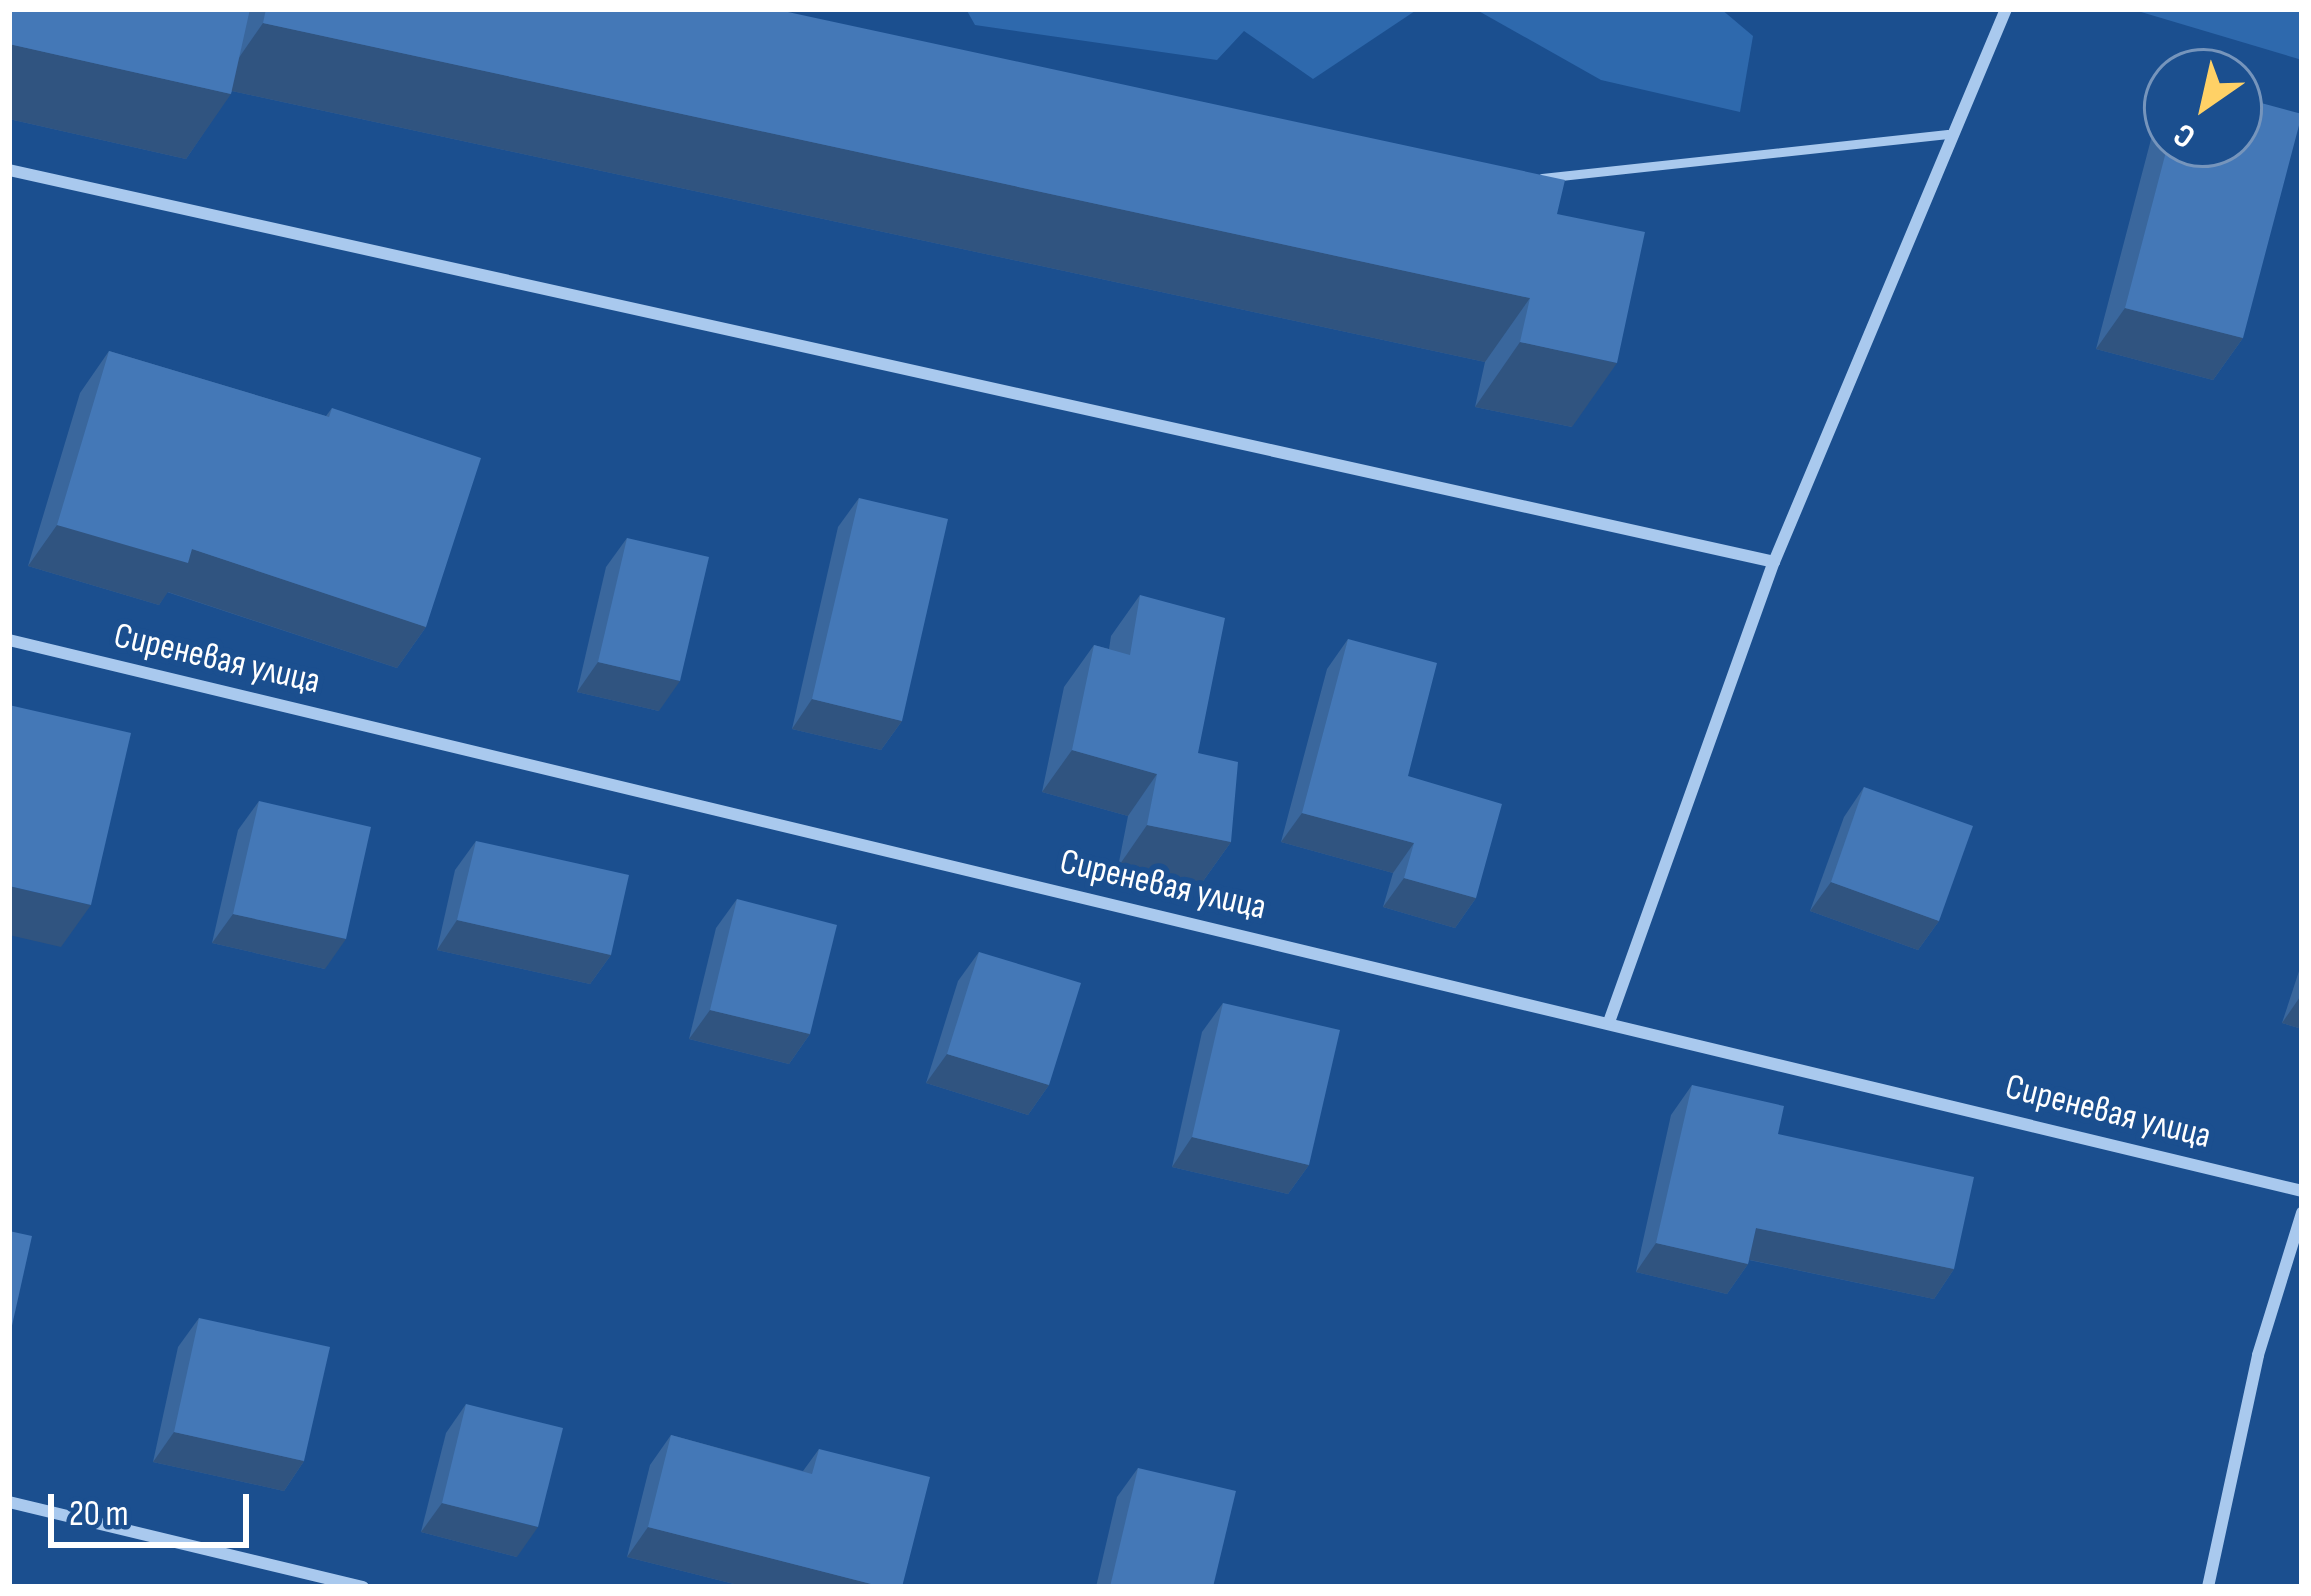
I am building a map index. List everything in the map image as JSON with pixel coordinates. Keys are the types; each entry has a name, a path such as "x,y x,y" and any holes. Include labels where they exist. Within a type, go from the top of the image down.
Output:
{"street":[{"path":"1609,1022 1774,562 1948,134 2006,9"},
{"path":"9,170 1774,562"},
{"name":"Сиреневая улица","path":"9,640 2302,1191"},
{"path":"2208,1587 2258,1355 2302,1213"},
{"path":"9,1502 363,1587"}],"lane":[{"path":"1515,181 1948,134"}],"shaded area":[{"path":"966,9 1418,9 1313,79 1244,31 1217,60 975,25"},
{"path":"1475,9 1721,9 1753,36 1740,112 1601,80"},
{"path":"2131,9 2302,9 2302,60"}],"building":[{"path":"9,9 250,9 231,94 9,44"},
{"path":"266,9 774,9 1565,180 1557,214 1645,232 1617,363 1520,342 1530,298 263,23"},
{"path":"2263,103 2302,114 2243,338 2125,308 2162,168 2263,168"},
{"path":"109,351 329,417 332,408 481,458 426,627 192,549 188,563 57,525"},
{"path":"859,498 948,519 902,721 812,699"},
{"path":"627,538 709,557 680,681 598,662"},
{"path":"1140,595 1225,618 1198,753 1238,762 1231,842 1147,825 1157,774 1072,750 1094,645 1130,655"},
{"path":"1348,639 1437,663 1408,776 1502,804 1476,898 1404,878 1414,843 1302,813"},
{"path":"9,705 131,733 91,905 9,886"},
{"path":"1864,787 1973,826 1939,921 1831,882"},
{"path":"259,801 371,827 346,939 233,914"},
{"path":"476,841 629,875 611,955 457,920"},
{"path":"737,899 837,925 810,1034 710,1010"},
{"path":"979,952 1081,983 1049,1085 947,1054"},
{"path":"1223,1003 1340,1030 1309,1165 1192,1137"},
{"path":"1692,1085 1784,1106 1778,1134 1974,1177 1954,1269 1756,1228 1748,1264 1656,1243"},
{"path":"9,1231 32,1236 9,1339"},
{"path":"199,1318 330,1347 304,1461 174,1432"},
{"path":"466,1404 563,1428 538,1527 442,1503"},
{"path":"671,1435 812,1474 819,1449 930,1477 902,1587 883,1587 648,1527"},
{"path":"1138,1468 1236,1491 1213,1587 1110,1587"}]}
